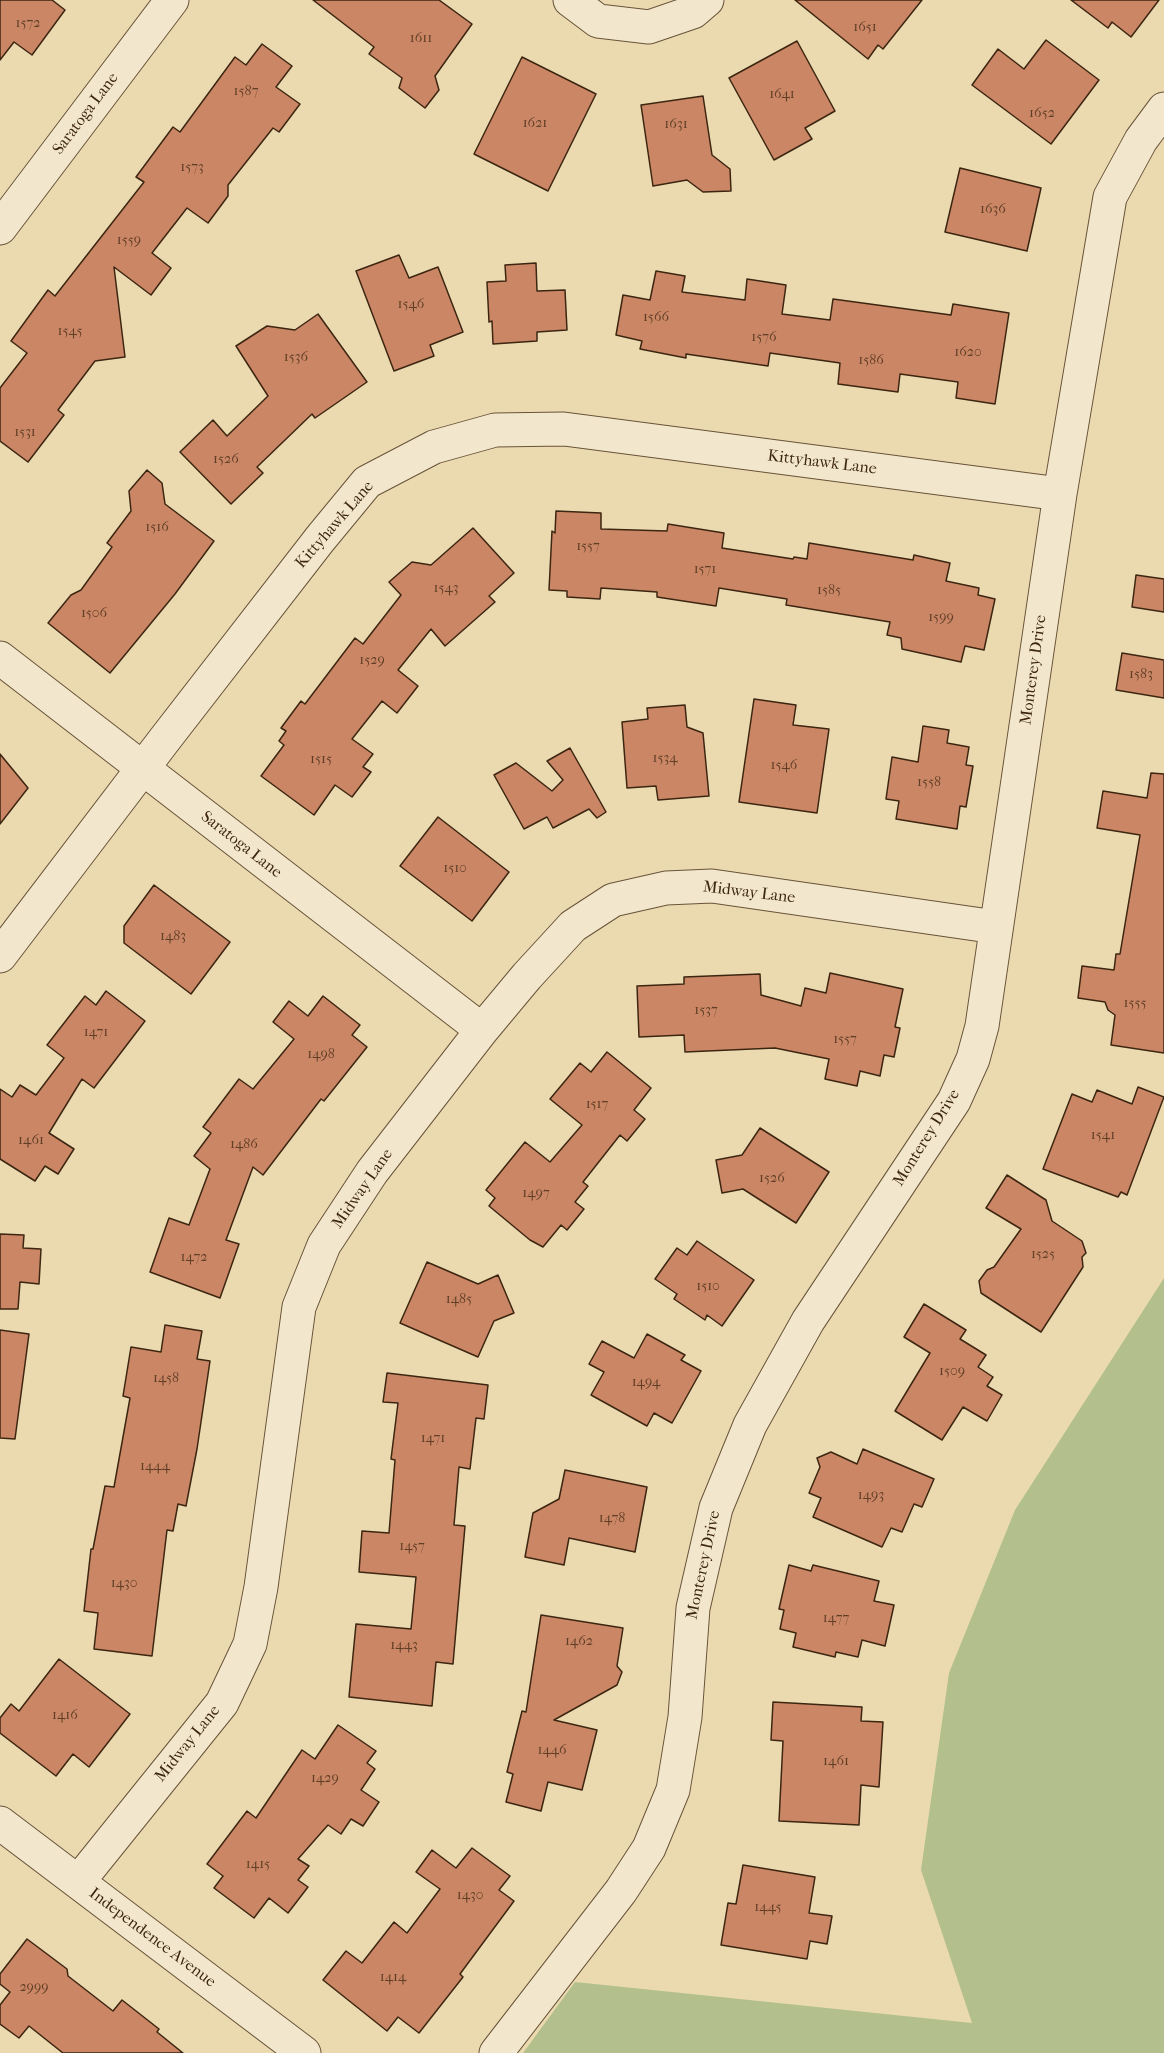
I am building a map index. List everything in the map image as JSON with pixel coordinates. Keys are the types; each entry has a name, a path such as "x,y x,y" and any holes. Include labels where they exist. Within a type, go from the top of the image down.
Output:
{"street":[{"name":"Saratoga Lane","path":"0,228 172,0"},
{"path":"570,0 598,21 649,27 693,12 707,0"},
{"name":"Monterey Drive","path":"496,2053 621,1891 649,1848 673,1790 685,1717 693,1608 716,1508 750,1425 808,1321 954,1101 973,1059 982,1026 1060,494 1110,197 1141,140 1164,110"},
{"name":"Kittyhawk Lane","path":"0,956 320,539 367,482 434,447 495,430 564,429 1060,494"},
{"name":"Saratoga Lane","path":"0,658 482,1030"},
{"name":"Midway Lane","path":"78,1882 222,1703 250,1644 261,1587 298,1307 324,1245 372,1172 482,1030 573,926 613,900 666,888 712,886 996,927"},
{"name":"Independence Avenue","path":"0,1823 304,2053"}],"green space":[{"path":"1164,1278 1164,2053 523,2053 575,1982 972,2023 921,1870 949,1673 1015,1510"}],"building":[{"path":"0,0 52,0 65,10 32,55 14,42 0,60"},
{"path":"313,0 439,0 472,24 435,76 439,90 425,108 399,88 402,78 369,54 374,47"},
{"path":"795,0 922,0 883,49 878,45 868,59"},
{"path":"1071,0 1159,0 1131,37 1112,22 1108,28"},
{"path":"1046,40 1099,80 1051,144 972,85 998,49 1024,69"},
{"path":"797,41 835,111 805,128 812,139 774,160 729,78"},
{"path":"262,44 292,66 276,87 300,104 279,132 273,128 228,185 228,196 208,223 187,208 152,253 171,268 151,295 114,267 125,357 95,361 58,410 64,415 28,462 0,441 0,388 27,353 11,341 48,290 55,296 144,182 136,177 173,127 180,132 235,57 246,65"},
{"path":"522,57 596,94 548,191 474,154"},
{"path":"703,96 712,155 730,169 731,191 703,192 687,180 653,186 641,105"},
{"path":"960,168 1041,188 1027,251 945,232"},
{"path":"399,255 409,278 438,267 463,332 430,345 434,356 394,371 356,271"},
{"path":"536,263 537,291 565,290 567,330 537,332 537,341 493,344 492,321 489,322 487,282 506,281 505,265"},
{"path":"656,271 685,276 682,292 745,300 747,279 786,285 782,314 830,320 833,299 951,315 953,304 1009,313 995,404 956,398 958,382 900,374 898,392 838,384 840,363 770,353 768,366 686,354 686,358 640,349 642,341 616,335 623,295 650,300"},
{"path":"318,314 367,382 315,418 312,414 257,467 263,473 231,504 180,452 213,420 227,436 268,396 236,346 267,326 295,330"},
{"path":"147,470 162,483 165,504 214,541 175,594 110,673 48,623 71,595 81,590 112,547 107,543 131,511 129,491"},
{"path":"556,511 601,513 601,529 667,531 668,524 724,533 722,548 793,559 794,557 807,559 809,543 913,560 914,555 950,563 946,581 979,588 978,595 995,599 984,650 965,646 961,662 902,649 901,638 887,635 890,622 786,605 787,599 719,588 716,606 657,597 657,592 601,588 600,599 567,597 567,591 549,590 552,531 555,533"},
{"path":"473,528 514,573 489,596 495,602 445,646 431,629 398,670 418,686 397,713 382,701 352,739 373,754 363,767 371,772 352,797 335,785 314,815 261,776 284,745 279,741 286,731 281,728 301,701 305,704 355,638 363,644 401,595 389,582 412,562 431,565"},
{"path":"1136,575 1164,579 1164,612 1132,607"},
{"path":"1122,653 1164,660 1164,698 1116,690"},
{"path":"754,699 796,705 793,725 829,729 817,813 739,802"},
{"path":"685,705 687,727 703,733 709,796 658,800 656,786 627,788 622,722 648,719 647,708"},
{"path":"923,726 949,730 947,743 969,747 966,765 973,766 966,807 960,806 957,829 896,819 899,801 886,799 892,757 918,762"},
{"path":"570,748 606,812 597,818 589,809 553,828 547,817 524,829 494,775 516,763 552,791 563,780 547,761"},
{"path":"0,754 28,788 0,824"},
{"path":"1151,773 1164,774 1164,1053 1111,1045 1115,1015 1108,1010 1105,1002 1078,998 1082,966 1114,970 1116,954 1120,954 1140,835 1097,828 1103,791 1147,798"},
{"path":"438,817 509,872 472,921 400,866"},
{"path":"154,885 230,942 191,994 124,943 124,926"},
{"path":"830,973 903,989 895,1027 900,1028 894,1057 884,1055 880,1076 860,1071 857,1086 825,1079 829,1059 775,1048 685,1052 684,1035 639,1037 637,986 684,984 684,977 760,974 761,995 801,1006 805,988 826,993"},
{"path":"106,991 145,1021 94,1088 82,1079 49,1133 74,1149 58,1174 45,1166 35,1181 0,1159 0,1089 12,1097 20,1085 36,1095 64,1058 47,1045 85,996 96,1005"},
{"path":"323,996 360,1025 352,1035 367,1047 324,1101 321,1099 263,1175 253,1167 226,1240 239,1244 220,1298 150,1272 169,1218 189,1225 210,1169 194,1156 211,1133 203,1127 239,1079 253,1089 294,1039 273,1022 289,1001 308,1016"},
{"path":"607,1052 651,1088 634,1110 645,1119 627,1141 620,1135 583,1182 588,1186 575,1202 584,1209 567,1230 561,1225 543,1247 530,1240 489,1206 495,1198 486,1190 525,1142 550,1162 582,1125 550,1099 580,1063 591,1072"},
{"path":"1138,1087 1164,1097 1127,1195 1121,1192 1118,1197 1043,1169 1072,1094 1092,1102 1097,1090 1132,1104"},
{"path":"760,1128 829,1172 796,1223 743,1189 722,1193 716,1160 742,1155"},
{"path":"1007,1175 1046,1200 1052,1221 1082,1241 1086,1253 1082,1257 1083,1267 1041,1332 981,1293 979,1281 987,1270 994,1267 1021,1229 986,1208"},
{"path":"0,1234 24,1235 23,1248 41,1249 39,1284 20,1282 18,1309 0,1309"},
{"path":"697,1241 754,1280 722,1326 707,1315 705,1320 674,1299 677,1294 655,1279 677,1248 687,1255"},
{"path":"427,1262 478,1284 498,1275 514,1313 494,1321 478,1357 400,1323"},
{"path":"924,1304 966,1330 960,1339 986,1355 978,1367 993,1377 987,1386 1002,1395 987,1421 963,1407 942,1440 895,1411 930,1353 904,1337"},
{"path":"165,1325 202,1331 197,1359 210,1361 186,1506 178,1504 173,1531 167,1530 152,1656 94,1649 98,1613 84,1611 91,1549 93,1549 105,1486 114,1487 130,1398 123,1396 131,1347 161,1352"},
{"path":"0,1330 29,1334 15,1439 0,1438"},
{"path":"647,1334 685,1355 681,1360 701,1371 672,1423 654,1413 647,1426 591,1395 604,1372 589,1364 602,1341 634,1358"},
{"path":"387,1373 488,1385 484,1419 476,1418 470,1469 459,1467 454,1525 465,1526 453,1664 436,1662 432,1706 349,1697 356,1624 411,1629 416,1577 359,1572 362,1531 389,1533 395,1460 391,1459 398,1403 383,1402"},
{"path":"863,1449 934,1479 922,1507 914,1504 902,1532 891,1528 882,1547 813,1517 821,1498 809,1493 820,1467 817,1458 831,1452 857,1464"},
{"path":"565,1470 647,1487 635,1552 569,1538 564,1565 525,1557 533,1513 559,1499"},
{"path":"789,1565 811,1571 813,1565 879,1581 874,1601 894,1605 885,1646 862,1640 858,1657 836,1652 835,1657 793,1647 796,1633 780,1629 784,1610 779,1609"},
{"path":"541,1615 623,1628 617,1666 622,1672 617,1685 554,1720 597,1730 582,1790 548,1782 541,1811 506,1802 513,1774 507,1772 522,1711 526,1712"},
{"path":"59,1659 130,1714 89,1767 73,1754 56,1776 0,1733 0,1718 11,1704 19,1711"},
{"path":"773,1702 862,1707 861,1721 883,1722 879,1787 861,1785 859,1825 779,1821 783,1741 771,1740"},
{"path":"338,1725 376,1751 367,1763 375,1769 361,1790 379,1802 363,1826 351,1819 341,1834 328,1825 298,1859 309,1866 298,1880 308,1887 288,1913 269,1898 254,1918 214,1888 223,1876 207,1864 247,1811 256,1818 302,1750 315,1759"},
{"path":"472,1848 510,1876 499,1890 514,1901 460,1974 463,1977 419,2033 398,2017 387,2031 323,1980 346,1951 362,1963 394,1922 407,1933 440,1889 416,1872 432,1850 456,1868"},
{"path":"743,1865 815,1877 809,1913 832,1916 827,1944 810,1941 807,1959 721,1945 728,1903 736,1904"},
{"path":"27,1939 67,1969 68,1976 113,2011 122,2000 159,2029 157,2032 183,2053 63,2053 29,2026 19,2038 0,2024 0,2005 10,1992 0,1984 0,1974"}]}
